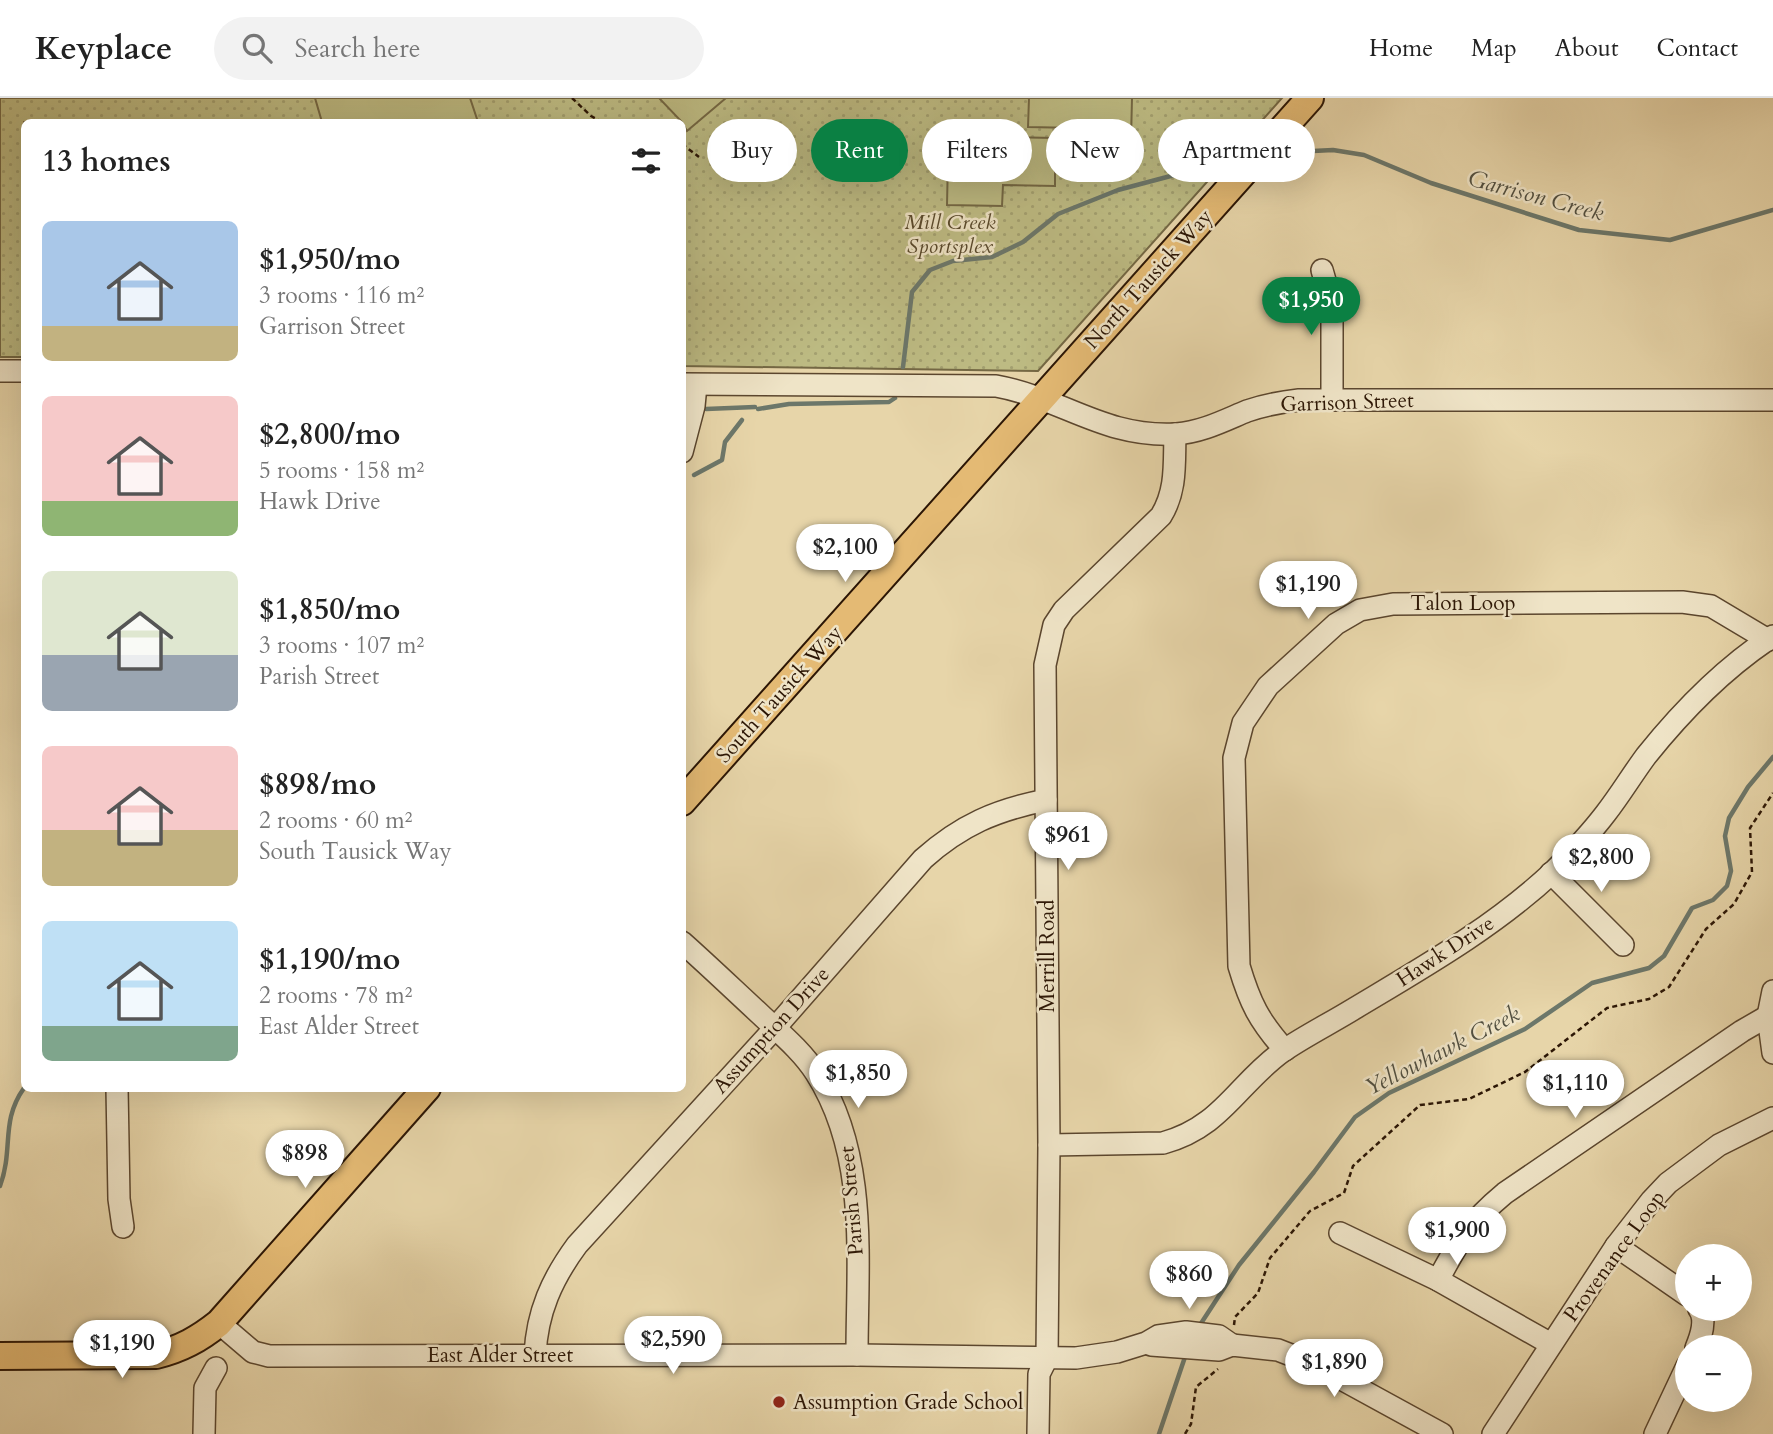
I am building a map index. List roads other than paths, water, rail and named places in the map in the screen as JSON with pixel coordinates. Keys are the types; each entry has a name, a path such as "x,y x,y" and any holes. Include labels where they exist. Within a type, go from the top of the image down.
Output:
{"main road":[{"name":"North Tausick Way","path":"1042,398 1310,98"},
{"name":"South Tausick Way","path":"686,798 1042,398"},
{"path":"0,1356 156,1355 198,1340 219,1323 423,1092"}],"street":[{"path":"1322,270 1332,305 1332,399"},
{"path":"0,371 21,371"},
{"name":"Garrison Street","path":"689,385 996,386 1042,398 1108,426 1136,432 1175,434 1194,432 1272,404 1332,399 1773,400"},
{"path":"686,437 694,406 689,385"},
{"name":"Merrill Road","path":"1038,1434 1039,1374 1047,1357 1049,1145 1045,665 1054,625 1078,594 1161,516 1167,506 1173,483 1175,434"},
{"name":"Talon Loop","path":"1285,1050 1263,1025 1247,993 1239,965 1234,758 1243,723 1268,686 1336,624 1360,610 1393,604 1682,602 1711,606 1770,638"},
{"name":"Hawk Drive","path":"1049,1145 1163,1143 1180,1138 1208,1123 1264,1067 1285,1050 1450,951 1520,901 1580,845 1606,814 1644,759 1684,712 1735,664 1770,638"},
{"name":"Assumption Drive","path":"535,1355 539,1316 560,1269 599,1220 775,1028 923,859 942,841 989,815 1046,800"},
{"path":"1551,873 1623,945"},
{"name":"Parish Street","path":"686,946 775,1028 815,1072 841,1123 849,1151 855,1214 857,1355"},
{"path":"1773,991 1768,1016 1773,1054"},
{"path":"1438,1280 1461,1236 1478,1215 1505,1193 1768,1016"},
{"path":"117,1092 119,1199 123,1227"},
{"name":"Provenance Loop","path":"1493,1434 1616,1246 1651,1201 1668,1183 1719,1145 1773,1118"},
{"path":"1340,1233 1438,1280 1551,1344"},
{"path":"1616,1246 1675,1287"},
{"name":"East Alder Street","path":"219,1323 253,1352 269,1356 1095,1356 1146,1343 1158,1336 1186,1332 1219,1336 1232,1345 1278,1350 1297,1356 1442,1434"},
{"path":"204,1434 205,1388 216,1368"},
{"path":"1655,1434 1675,1392"}],"waterway":[{"name":"Garrison Creek","path":"1315,151 1333,150 1364,155 1431,183 1579,230 1670,240 1773,210"},
{"name":"Garrison Creek","path":"903,367 912,292 930,270 953,261 992,257 1023,242 1058,214 1118,190 1158,179"},
{"name":"Garrison Creek","path":"758,409 789,404 889,402 895,398"},
{"path":"706,409 755,407"},
{"name":"Garrison Creek","path":"694,475 722,460 725,442 742,420"},
{"name":"Yellowhawk Creek","path":"1198,1328 1239,1265 1355,1117 1389,1093 1525,1029 1592,983 1649,968 1664,956 1692,908 1713,900 1727,886 1731,871 1725,836 1729,818 1748,787 1773,757"},
{"name":"Garrison Creek","path":"0,1186 12,1112 22,1092"},
{"name":"Yellowhawk Creek","path":"1159,1434 1186,1354"}],"place":[{"name":"Assumption Grade School","path":"779,1402"}],"park label":[{"name":"Mill Creek Sportsplex","path":"950,234"}]}
